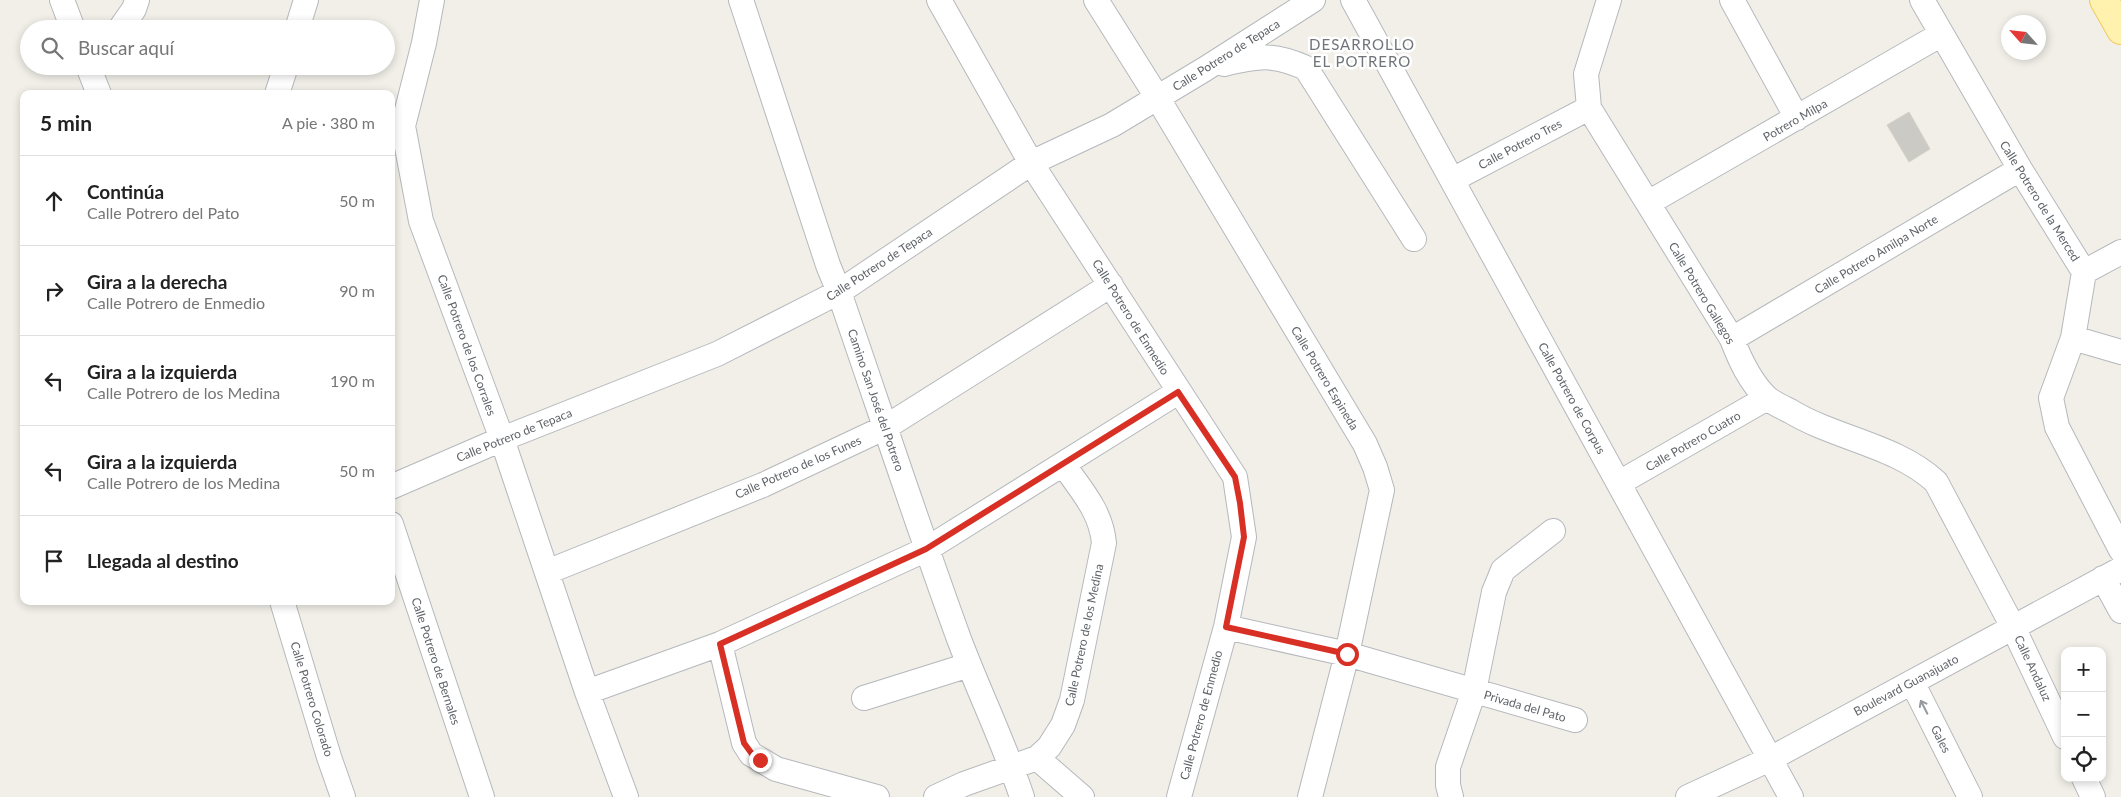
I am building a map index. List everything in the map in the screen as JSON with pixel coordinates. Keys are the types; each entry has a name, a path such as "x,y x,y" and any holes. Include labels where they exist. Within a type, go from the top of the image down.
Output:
{"main road":[{"path":"2104,0 2121,30"}],"street":[{"path":"62,0 70,20"},
{"path":"126,20 137,0"},
{"path":"300,20 306,0"},
{"name":"Calle Potrero de los Corrales","path":"432,0 424,43 403,126 421,221 502,439 587,692 626,797"},
{"name":"Camino San José del Potrero","path":"741,0 828,265 886,427 926,549 969,666 1012,768 1022,797"},
{"name":"Calle Potrero de Enmedio","path":"939,0 1031,163 1235,477 1244,537 1226,627 1179,797"},
{"name":"Calle Potrero Espineda","path":"1096,0 1158,97 1365,444 1382,490 1347,654 1310,797"},
{"name":"Calle Potrero de Tepaca","path":"395,485 502,439 717,354 839,292 1031,163 1112,125 1205,69 1313,0"},
{"name":"Calle Potrero de Corpus","path":"1354,0 1619,483 1761,762 1791,797"},
{"name":"Calle Potrero Gallegos","path":"1609,0 1586,74 1589,108 1732,339 1742,366 1767,398 1806,421 1904,460 1924,470 1936,482 2013,627"},
{"path":"1732,0 1798,118"},
{"name":"Calle Potrero de la Merced","path":"1922,0 1940,35 2084,272 2073,338 2051,398 2057,427 2121,550"},
{"name":"Potrero Milpa","path":"1648,202 1798,118 1940,35"},
{"path":"1205,69 1256,56 1286,59 1306,68 1414,239"},
{"path":"93,75 98,90"},
{"path":"278,90 283,75"},
{"name":"Calle Potrero Tres","path":"1452,180 1589,108"},
{"name":"Calle Potrero Amilpa Norte","path":"1732,339 2020,169"},
{"path":"2084,272 2121,252"},
{"name":"Calle Potrero de los Funes","path":"547,572 763,485 886,427 1111,285"},
{"path":"2073,338 2121,352"},
{"path":"587,692 720,644 926,549 1178,392"},
{"name":"Calle Potrero Cuatro","path":"1619,483 1767,398"},
{"name":"Calle Potrero de los Medina","path":"936,797 964,784 1037,758 1049,747 1063,725 1072,700 1104,543 1102,527 1095,510 1063,464"},
{"path":"1451,797 1448,786 1448,767 1474,691 1494,592 1504,570 1553,531"},
{"name":"Calle Potrero de Bernales","path":"395,536 482,797"},
{"path":"2112,573 2121,611"},
{"name":"Boulevard Guanajuato","path":"1695,796 1720,781 1761,762 1912,682 2112,573"},
{"name":"Calle Potrero Colorado","path":"283,605 328,757 343,797"},
{"name":"Privada del Pato","path":"1226,627 1347,654 1575,720"},
{"name":"Calle Andaluz","path":"2013,627 2061,729"},
{"path":"720,644 744,743 752,754 776,769 877,797"},
{"path":"864,698 969,666"},
{"name":"Gales","path":"1912,682 1970,797"},
{"path":"1037,758 1082,797"},
{"path":"2086,782 2093,797"}],"building":[{"path":"1909,112 1930,149 1909,162 1887,125"}],"district":[{"name":"DESARROLLO EL POTRERO","path":"1362,52"}],"route":[{"path":"760,760 752,754 744,743 720,644 926,549 1178,392 1235,477 1244,537 1226,627 1347,654"}]}
